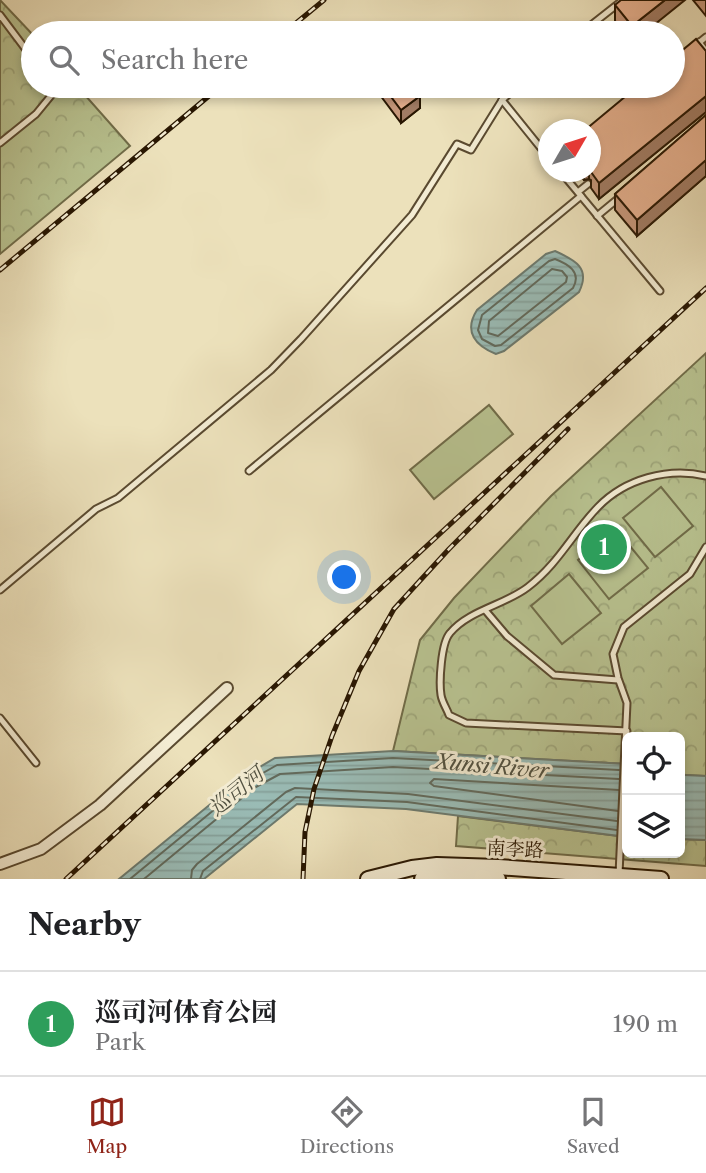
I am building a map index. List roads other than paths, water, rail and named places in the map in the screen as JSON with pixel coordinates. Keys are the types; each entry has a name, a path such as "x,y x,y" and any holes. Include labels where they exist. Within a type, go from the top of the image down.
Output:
{"main road":[{"name":"南李路","path":"368,879 437,865 661,879"},
{"name":"南李路","path":"422,879 498,879"}],"street":[{"path":"0,864 41,849 100,805 228,688"}],"lane":[{"path":"596,21 623,0"},
{"path":"0,15 21,43"},
{"path":"690,50 706,37"},
{"path":"699,43 706,51"},
{"path":"0,143 36,114 49,98"},
{"path":"0,590 96,509 118,498 271,370 368,267 412,215 457,144 471,150 504,98"},
{"path":"502,100 538,145"},
{"path":"570,182 660,291"},
{"path":"249,471 580,194 587,184"},
{"path":"597,216 627,192"},
{"path":"706,476 657,474 620,489 598,506 547,572 522,592 469,618 450,633 443,646 441,696 449,715 466,723 627,731 627,703 618,680 614,654 624,627 690,574 706,547"},
{"path":"485,610 507,636 554,675 618,680"},
{"path":"0,718 36,763"},
{"path":"619,876 624,795"}],"water":[{"path":"555,251 575,262 582,271 579,292 504,351 496,354 483,347 474,337 471,325 477,310 546,254"},
{"path":"393,751 622,764 622,836 406,809 297,804 204,879 119,879 246,775 275,758"},
{"path":"685,775 706,776 706,840 685,839"}],"railway":[{"path":"299,21 324,0"},
{"path":"0,270 207,98"},
{"path":"66,879 706,288"},
{"path":"303,879 305,832 314,789 359,671 394,609 449,549 568,429"}],"place":[{"name":"巡司河体育公园","path":"604,547"}],"water label":[{"name":"Xunsi River","path":"492,766"},
{"name":"巡司河","path":"236,791"}]}
